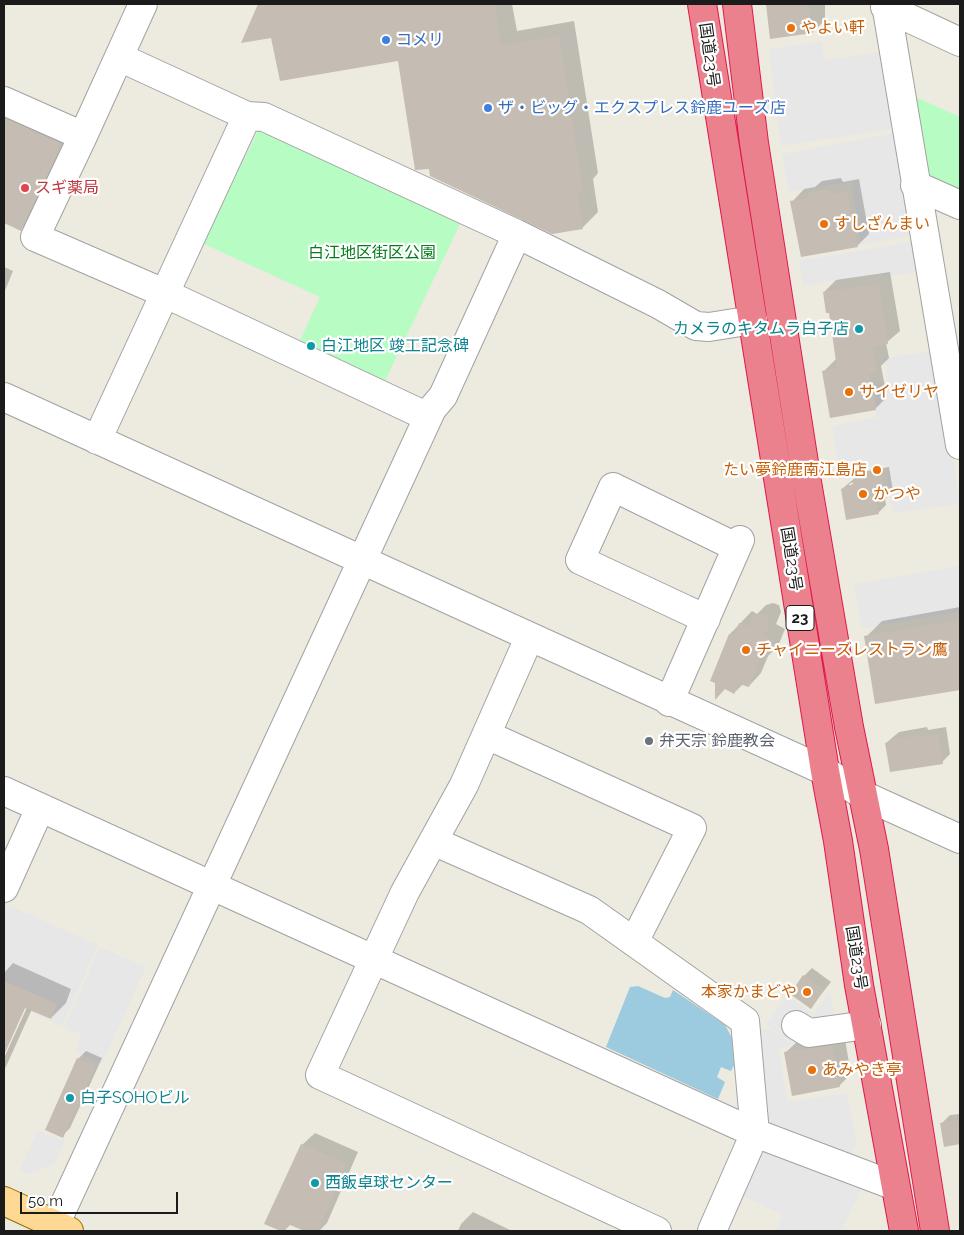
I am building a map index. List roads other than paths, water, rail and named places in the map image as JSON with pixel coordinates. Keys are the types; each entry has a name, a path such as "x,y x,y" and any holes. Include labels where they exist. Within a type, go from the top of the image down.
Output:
{"highway":[{"name":"国道23号","path":"702,4 866,1025 894,1186 904,1231"},
{"name":"国道23号","path":"737,4 754,143 807,482 849,727 875,859 935,1231"}],"main road":[{"path":"4,1201 61,1229"}],"street":[{"path":"143,4 35,237 164,294 428,417"},
{"path":"885,6 960,42"},
{"path":"885,6 915,185 949,319 960,445"},
{"path":"119,57 247,116 264,117 517,234 651,300 696,326 709,327 753,320"},
{"path":"4,101 83,136"},
{"path":"97,440 247,116"},
{"path":"915,185 960,205"},
{"path":"61,1229 212,888 362,559 428,417 443,396 517,234"},
{"path":"4,397 825,772 863,795 960,839"},
{"path":"669,702 706,619 738,543 613,487 580,560 706,619"},
{"path":"530,638 464,785 405,892 320,1075 657,1231"},
{"path":"487,735 692,828 634,942"},
{"path":"4,791 212,888 755,1133 894,1186"},
{"path":"4,888 40,808"},
{"path":"433,841 589,910 745,1021 755,1133 712,1231"},
{"path":"796,1025 809,1033 866,1025"}],"water":[{"path":"638,986 665,998 670,997 673,990 725,1025 732,1038 734,1065 731,1071 721,1067 717,1077 725,1082 718,1099 606,1047 630,987"}],"place":[{"name":"やよい軒","path":"791,28"},
{"name":"コメリ","path":"386,40"},
{"name":"ザ・ビッグ・エクスプレス鈴鹿ユーズ店","path":"488,108"},
{"name":"スギ薬局","path":"25,188"},
{"name":"すしざんまい","path":"824,224"},
{"name":"カメラのキタムラ白子店","path":"859,329"},
{"name":"白江地区 竣工記念碑","path":"311,346"},
{"name":"サイゼリヤ","path":"849,392"},
{"name":"たい夢鈴鹿南江島店","path":"877,470"},
{"name":"かつや","path":"863,494"},
{"name":"チャイニーズレストラン鷹","path":"746,650"},
{"name":"弁天宗 鈴鹿教会","path":"649,741"},
{"name":"本家かまどや","path":"807,992"},
{"name":"あみやき亭","path":"812,1070"},
{"name":"白子SOHOビル","path":"70,1098"},
{"name":"西飯卓球センター","path":"315,1183"}],"park label":[{"name":"白江地区街区公園","path":"372,253"}]}
